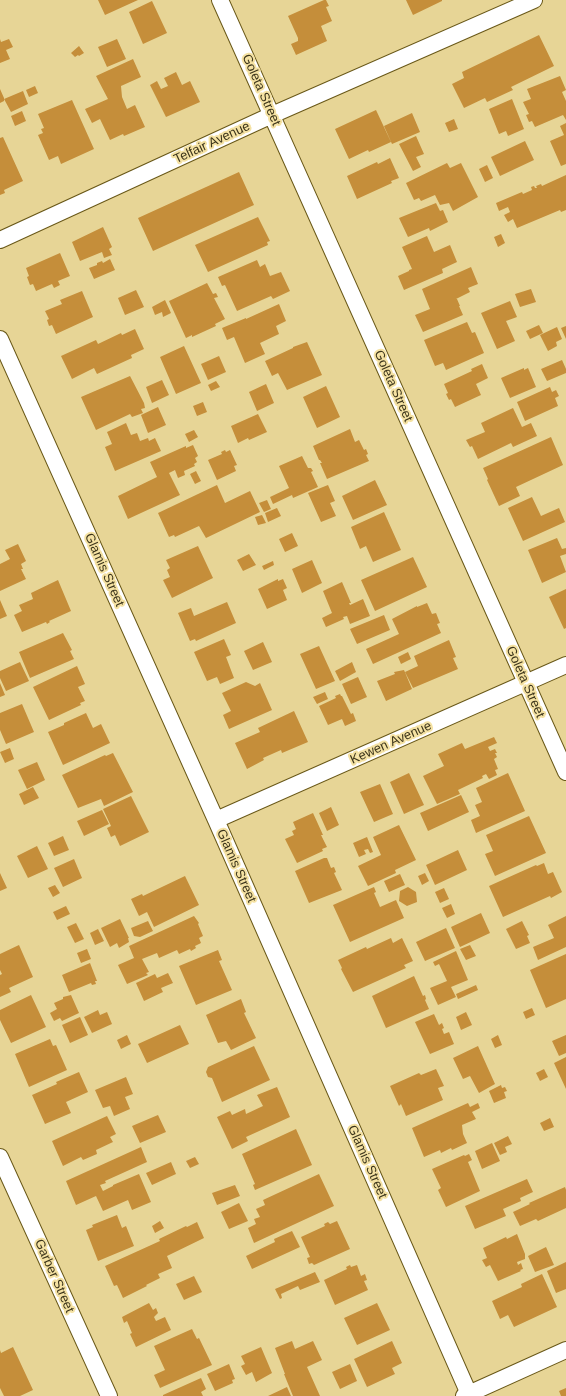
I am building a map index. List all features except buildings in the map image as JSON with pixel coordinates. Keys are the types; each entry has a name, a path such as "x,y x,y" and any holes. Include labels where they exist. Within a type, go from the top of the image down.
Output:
{"street":[{"name":"Goleta Street","path":"220,0 566,772"},
{"name":"Telfair Avenue","path":"0,240 272,115 534,0"},
{"name":"Glamis Street","path":"0,339 216,820 466,1395"},
{"name":"Kewen Avenue","path":"216,820 566,665"},
{"name":"Garber Street","path":"0,1157 109,1396"},
{"path":"466,1395 566,1350"}]}
